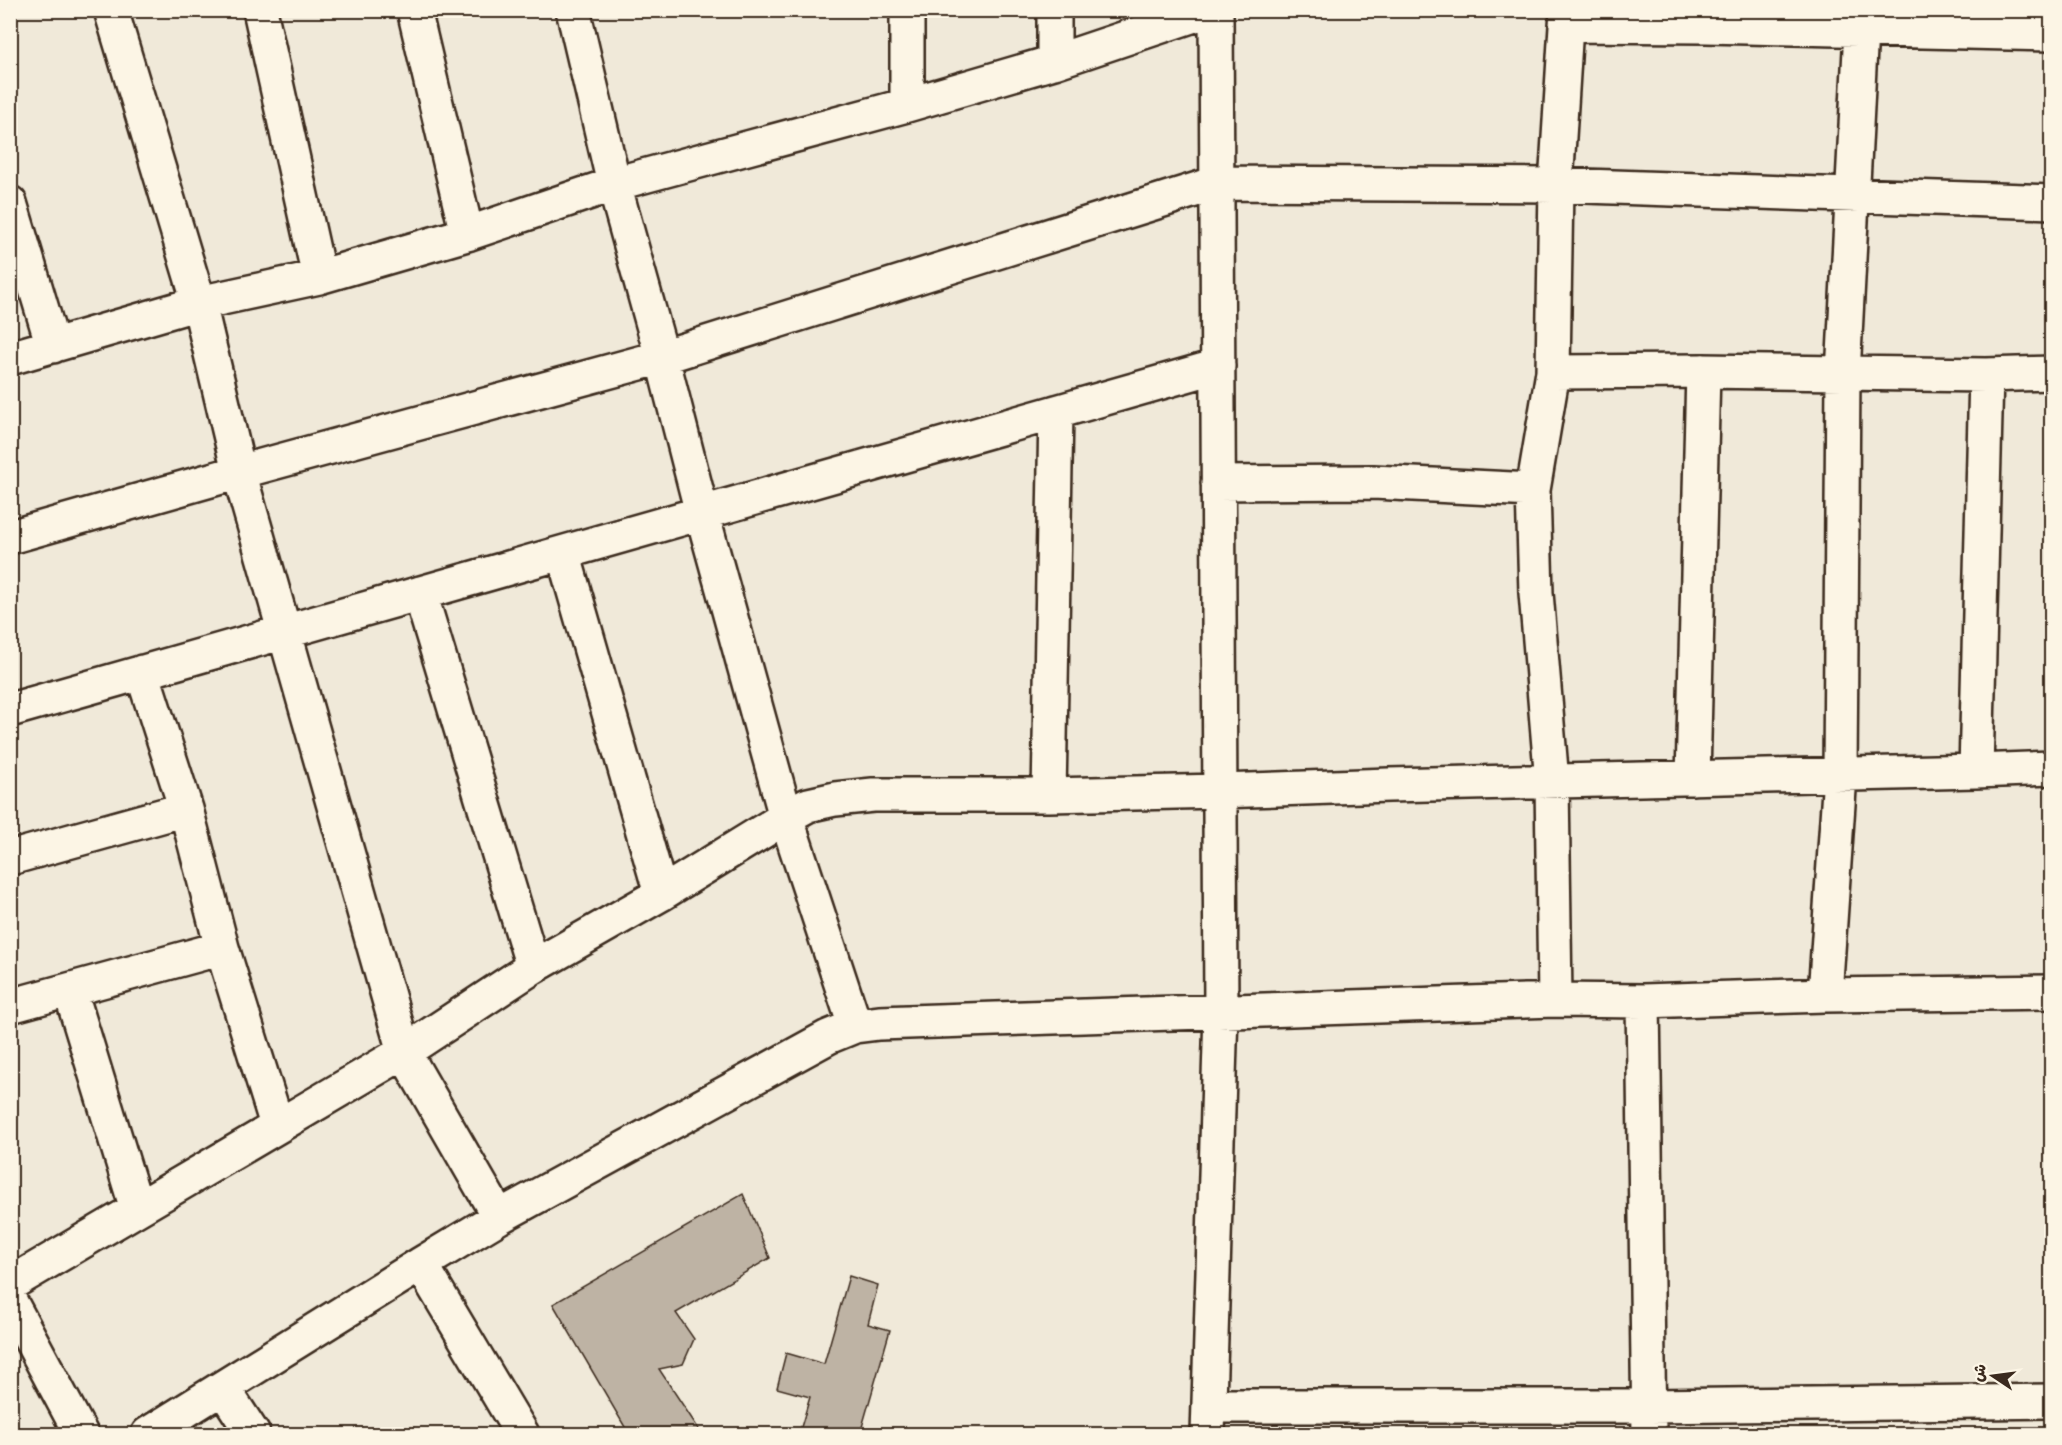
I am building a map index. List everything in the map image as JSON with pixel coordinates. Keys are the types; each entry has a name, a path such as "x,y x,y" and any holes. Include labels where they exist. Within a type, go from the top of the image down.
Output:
{"street":[{"path":"111,10 199,303 239,472 404,1052 499,1217"},
{"path":"260,10 319,277"},
{"path":"414,10 467,234"},
{"path":"573,10 614,184 786,817 855,1026"},
{"path":"907,10 907,105"},
{"path":"1054,10 1054,62"},
{"path":"10,358 199,303 319,277 467,234 614,184 907,105 1054,62 1209,10"},
{"path":"1216,10 1221,1012 1209,1420 1650,1420 2052,1401"},
{"path":"1555,1000 1552,782 1536,594 1533,490 1553,372 1556,185 1567,18 1707,18 1860,30 2052,34"},
{"path":"1825,995 1840,775 1843,374 1860,30"},
{"path":"10,537 662,357 1217,183 1556,185 2052,202"},
{"path":"11,203 53,346"},
{"path":"10,710 1218,366"},
{"path":"1553,372 1703,371 1986,375 2052,373"},
{"path":"1693,778 1703,371"},
{"path":"1976,771 1986,375"},
{"path":"1049,795 1056,412"},
{"path":"1218,483 1373,482 1533,490"},
{"path":"563,552 661,894"},
{"path":"420,593 533,967"},
{"path":"142,672 186,809 222,948 278,1125"},
{"path":"10,1284 404,1052 533,967 661,894 786,817 817,803 873,795 1049,795 2052,768"},
{"path":"10,858 186,809"},
{"path":"10,1006 222,948"},
{"path":"70,990 137,1209"},
{"path":"148,1434 499,1217 828,1038 855,1026 879,1023 1555,1000 1643,1001 1825,995 2052,992"},
{"path":"1643,1001 1650,1420"},
{"path":"421,1264 522,1434"},
{"path":"10,1301 81,1434"},
{"path":"223,1388 253,1434"}],"building":[{"path":"743,1194 770,1258 676,1313 694,1339 683,1364 659,1369 702,1434 629,1434 553,1304"},
{"path":"849,1276 878,1285 868,1324 890,1330 860,1434 799,1434 810,1397 777,1388 786,1353 824,1364"}]}
